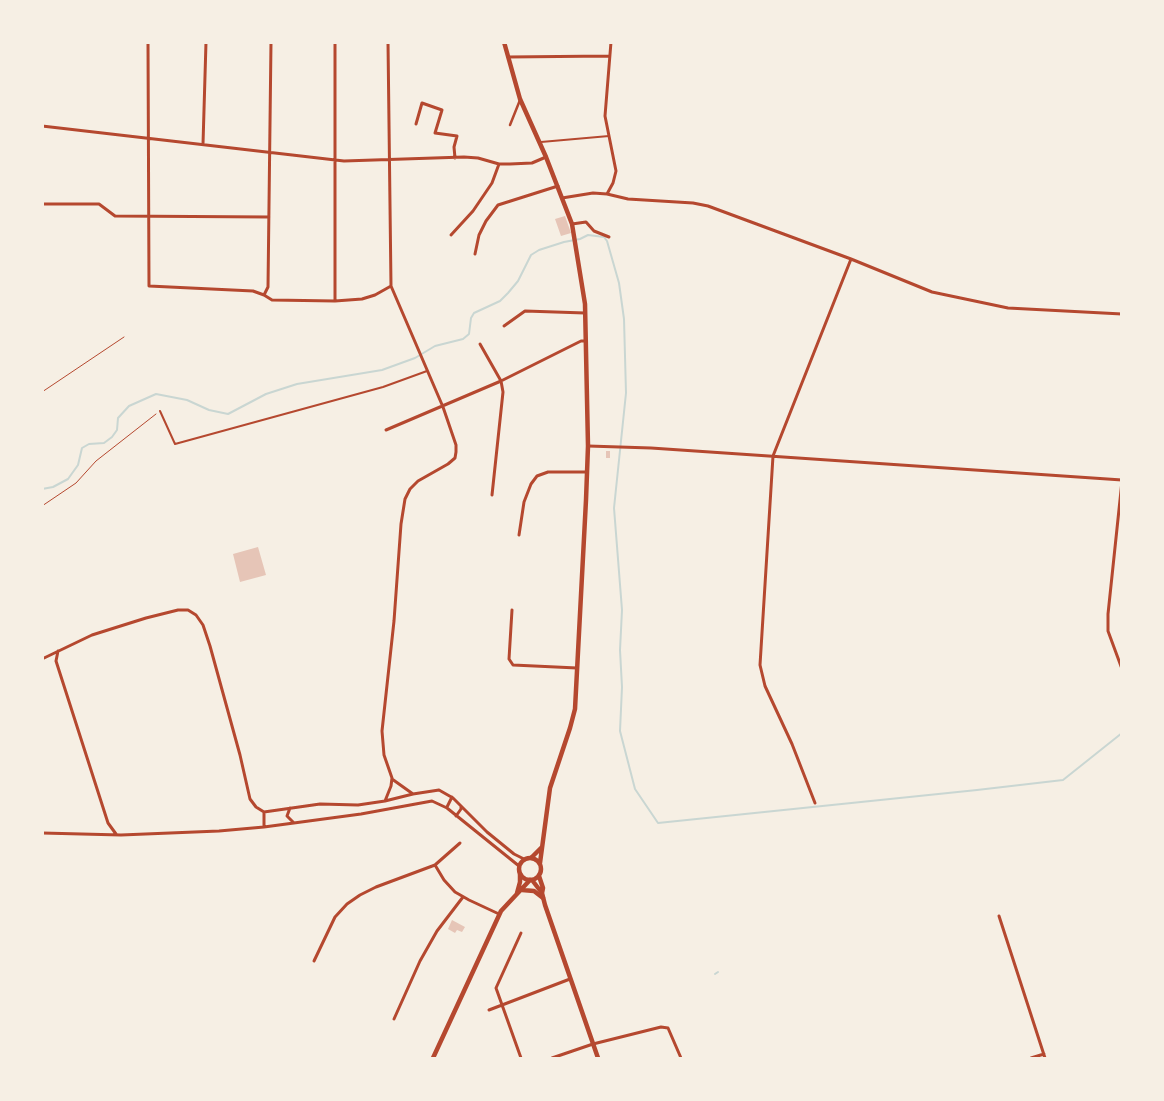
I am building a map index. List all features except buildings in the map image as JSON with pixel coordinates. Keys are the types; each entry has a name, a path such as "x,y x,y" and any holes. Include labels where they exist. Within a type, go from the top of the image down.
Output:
{"main road":[{"path":"504,42 520,99 546,157 572,224 585,313 588,446 585,553 578,668 573,718 550,788 539,876 543,895 570,979 598,1058"},
{"path":"517,893 520,882 519,866 524,859 531,858 542,847"},
{"path":"531,858 540,863"},
{"path":"520,874 524,879 531,880 543,895"},
{"path":"433,1058 499,914 517,893 531,880 539,876"},
{"path":"522,890 534,891 543,895"}],"street":[{"path":"143,42 148,43 149,286 252,291 272,300 335,301 362,299 375,295 391,286"},
{"path":"203,144 206,42"},
{"path":"264,295 268,287 271,42"},
{"path":"335,42 335,301"},
{"path":"384,802 391,786 392,778 384,755 382,731 406,499 410,489 418,482 455,458 456,445 443,407 391,286 388,42"},
{"path":"607,194 613,183 616,171 605,109 611,42"},
{"path":"508,58 609,56"},
{"path":"510,125 520,99"},
{"path":"416,124 422,103 442,110 435,133 456,136 455,158"},
{"path":"42,126 335,160 478,158 499,164 532,163 546,157"},
{"path":"451,235 473,210 492,183 499,164"},
{"path":"475,254 479,235 486,221 498,205 558,186"},
{"path":"562,198 593,193 628,199 693,203 717,208 932,292 1008,308 1122,314"},
{"path":"42,204 99,204 115,216 269,217"},
{"path":"572,224 586,222 594,231 609,237"},
{"path":"815,803 792,744 765,686 760,665 773,456 851,259"},
{"path":"504,326 525,311 585,313"},
{"path":"386,430 443,407 501,381 581,341 586,341"},
{"path":"480,344 501,381 504,392 492,495"},
{"path":"588,446 773,456 1122,481 1108,614 1108,631 1122,669"},
{"path":"519,535 524,502 531,484 537,476 548,472 587,472"},
{"path":"42,659 92,635 154,616 188,610 196,615 203,625 240,755 251,802 256,807 264,812 320,804 384,802 413,794 439,790 452,797 482,828 514,854 524,859"},
{"path":"512,610 508,659 514,665 578,668"},
{"path":"58,650 56,661 108,823 116,834"},
{"path":"392,778 413,794"},
{"path":"447,808 452,797"},
{"path":"42,833 116,834 264,827 361,814 426,801 437,802 447,808 519,866"},
{"path":"456,816 462,808 460,805"},
{"path":"290,808 287,816 294,823"},
{"path":"264,812 264,827"},
{"path":"476,831 482,828"},
{"path":"314,961 335,918 347,904 376,887 434,865 460,842"},
{"path":"434,865 448,885 463,897 499,914"},
{"path":"394,1019 420,961 437,931 463,897"},
{"path":"999,916 1045,1056 1031,1058"},
{"path":"521,933 496,988 521,1058"},
{"path":"489,1010 570,979"},
{"path":"552,1058 593,1044 666,1027 681,1058"}],"lane":[{"path":"539,142 609,136"},
{"path":"160,410 175,444 383,387 427,371"}],"path":[{"path":"42,392 124,337"},
{"path":"42,506 76,483 96,462 160,410"}],"waterway":[{"path":"42,489 53,487 68,479 78,465 82,448 89,444 104,443 112,437 117,430 118,418 129,406 156,394 187,400 209,410 228,414 266,394 297,384 382,370 415,358 435,346 463,339 469,334 471,318 474,313 500,301 518,281 531,255 539,250 588,235 604,237 607,241 619,283 624,319 626,393 614,508 622,610 620,731 635,789 658,823 1063,780 1122,733"}]}
